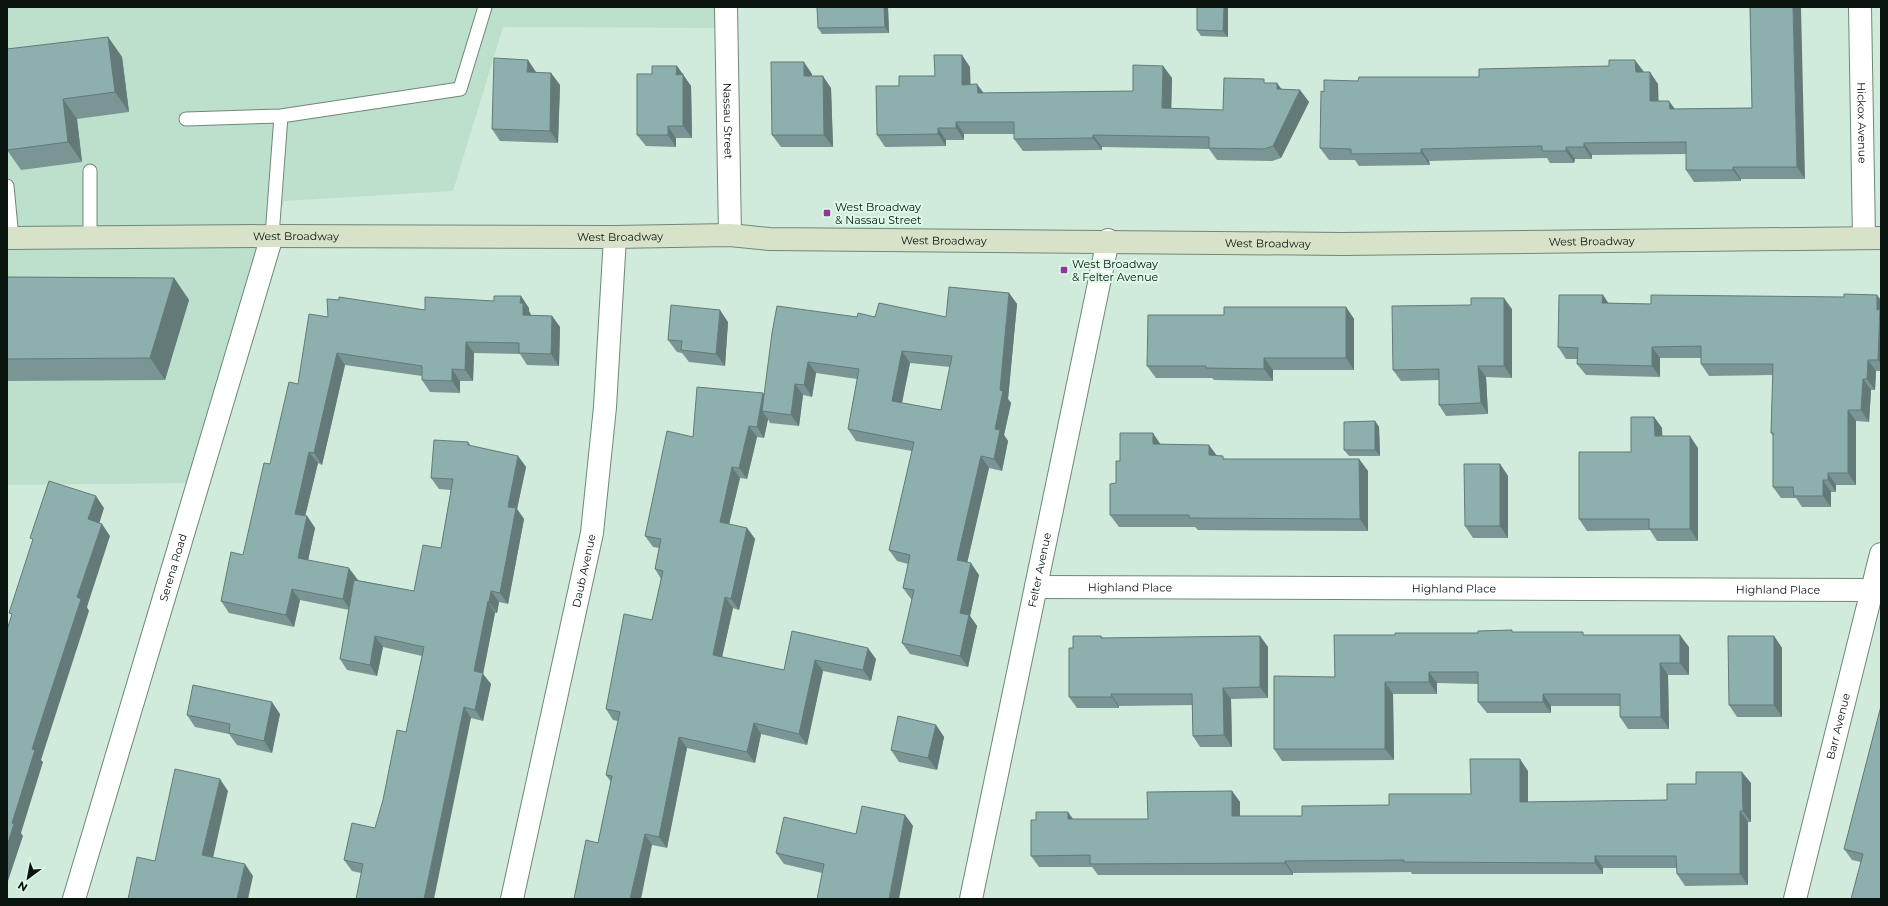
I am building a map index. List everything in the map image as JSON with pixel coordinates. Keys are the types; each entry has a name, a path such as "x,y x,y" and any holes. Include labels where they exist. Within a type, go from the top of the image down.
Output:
{"main road":[{"name":"West Broadway","path":"9,238 272,236 615,237 730,235 769,239 1108,240 1342,244 1873,238"}],"street":[{"name":"Nassau Street","path":"726,7 730,235"},
{"name":"Hickox Avenue","path":"1860,7 1873,238"},
{"name":"Serena Road","path":"74,899 272,236"},
{"name":"Daub Avenue","path":"512,899 592,532 605,407 615,237"},
{"name":"Felter Avenue","path":"971,899 1108,240"},
{"name":"Barr Avenue","path":"1795,899 1881,554"},
{"name":"Highland Place","path":"1036,587 1872,590"}],"lane":[{"path":"186,120 281,116 460,89 485,7"},
{"path":"272,236 281,116"},
{"path":"90,170 90,237"},
{"path":"7,186 9,238"}],"shaded area":[{"path":"7,7 734,7 734,28 503,27 453,191 284,201 200,483 7,485"}],"building":[{"path":"817,7 884,7 885,27 818,28"},
{"path":"1197,7 1224,7 1223,31 1197,30"},
{"path":"1750,7 1793,7 1797,167 1733,167 1733,170 1686,170 1686,142 1584,143 1584,147 1566,147 1566,151 1542,151 1542,146 1421,149 1421,153 1351,154 1351,149 1320,148 1321,91 1324,92 1324,80 1358,81 1359,77 1479,77 1479,69 1609,66 1609,60 1635,60 1636,72 1650,72 1650,101 1669,101 1670,109 1752,108"},
{"path":"108,37 115,92 63,99 68,142 7,150 7,49"},
{"path":"934,55 962,55 962,85 977,84 978,93 1133,91 1133,65 1163,66 1162,108 1223,110 1224,78 1264,79 1264,83 1277,83 1277,89 1300,90 1273,146 1264,149 1209,148 1209,137 1093,135 1093,138 1014,139 1014,122 956,122 956,128 938,128 938,134 877,135 876,86 899,86 899,76 935,76"},
{"path":"494,58 528,60 527,72 551,73 550,131 492,129"},
{"path":"771,62 804,62 804,76 823,76 824,135 772,135"},
{"path":"652,66 677,66 676,75 683,74 683,126 668,126 668,135 637,135 637,74 652,74"},
{"path":"7,277 174,278 150,358 7,359"},
{"path":"949,287 1009,293 1000,390 1003,391 995,429 1000,430 994,459 981,456 957,560 971,563 960,613 969,615 960,656 902,643 914,590 903,588 910,555 889,550 914,442 848,429 859,369 808,362 804,385 795,384 791,415 762,411 777,306 857,317 858,313 875,317 879,303 946,317","holes":["902,351 952,356 941,410 892,401"]},
{"path":"1844,294 1877,295 1877,310 1880,309 1878,360 1868,360 1867,379 1863,379 1861,410 1848,410 1848,473 1828,473 1828,480 1823,480 1823,496 1794,496 1793,487 1773,487 1773,433 1771,433 1773,364 1701,364 1701,346 1652,347 1652,366 1577,364 1578,348 1558,347 1559,295 1603,295 1602,303 1651,304 1651,295 1844,297"},
{"path":"494,296 521,296 520,303 523,303 523,315 552,316 551,354 519,353 519,343 466,342 465,370 452,369 452,381 422,380 422,366 337,353 314,453 309,452 295,514 307,516 298,558 349,568 343,599 292,589 286,615 221,601 231,552 243,555 264,463 270,464 289,382 298,384 309,314 328,317 327,299 339,300 339,297 425,310 425,297 494,301"},
{"path":"1471,298 1504,298 1504,366 1478,366 1481,403 1439,405 1439,369 1393,370 1392,306 1471,305"},
{"path":"671,305 720,310 716,354 681,350 682,341 668,340"},
{"path":"1224,307 1346,307 1346,358 1264,358 1264,369 1206,368 1206,366 1147,366 1148,315 1224,315"},
{"path":"697,387 763,393 757,427 749,426 739,468 732,467 720,522 747,528 731,599 725,597 713,655 784,670 792,631 868,648 863,670 815,660 799,734 754,723 747,752 679,737 659,837 645,834 630,899 574,899 586,840 598,843 612,776 606,775 620,712 606,709 624,614 652,620 663,571 655,569 661,539 645,536 667,431 693,437"},
{"path":"1631,417 1654,417 1655,436 1690,436 1690,529 1649,529 1649,519 1579,519 1579,452 1631,452"},
{"path":"1375,421 1375,450 1344,450 1344,422"},
{"path":"1120,433 1153,433 1153,444 1209,445 1209,455 1223,456 1223,459 1359,459 1360,519 1189,518 1189,515 1110,515 1110,484 1116,483 1116,461 1120,461"},
{"path":"434,440 468,442 468,445 518,456 508,507 516,508 500,593 491,591 489,602 488,601 474,671 483,673 475,710 464,707 424,899 356,899 363,864 344,860 352,823 375,828 383,800 397,730 406,732 424,647 375,636 370,665 340,659 354,580 414,591 423,545 441,548 453,479 431,478"},
{"path":"1464,464 1500,464 1500,526 1465,526"},
{"path":"49,481 96,496 88,519 102,524 77,597 81,599 32,749 35,750 12,823 14,824 7,846 7,630 12,614 9,613 33,539 30,538"},
{"path":"1512,630 1512,632 1583,632 1583,635 1680,635 1680,663 1660,663 1661,717 1620,717 1620,694 1543,694 1543,702 1478,702 1478,672 1429,672 1429,682 1385,682 1385,749 1274,749 1274,676 1335,677 1334,635 1478,633 1478,631"},
{"path":"1073,636 1101,636 1101,638 1260,636 1260,687 1223,688 1224,735 1193,736 1192,694 1111,694 1112,697 1069,697 1069,648 1073,648"},
{"path":"1728,636 1774,636 1774,705 1729,705"},
{"path":"193,685 272,702 264,741 229,733 230,724 187,715"},
{"path":"1881,706 1881,899 1851,899 1863,854 1844,849"},
{"path":"898,716 936,725 928,758 891,750"},
{"path":"1470,759 1520,759 1520,802 1667,800 1667,784 1696,784 1696,772 1742,772 1743,811 1740,811 1740,874 1677,874 1676,856 1595,856 1595,863 1404,862 1404,860 1285,861 1285,863 1090,864 1090,855 1031,856 1031,820 1036,820 1036,812 1068,812 1068,819 1148,819 1147,792 1232,791 1232,816 1302,816 1302,806 1389,805 1389,794 1471,794"},
{"path":"175,769 220,779 202,855 245,864 237,899 128,899 137,857 155,861"},
{"path":"862,806 905,815 889,899 817,899 824,864 776,853 784,817 856,834"}],"place":[{"name":"West Broadway & Nassau Street","path":"827,213"},
{"name":"West Broadway & Felter Avenue","path":"1064,270"}]}
